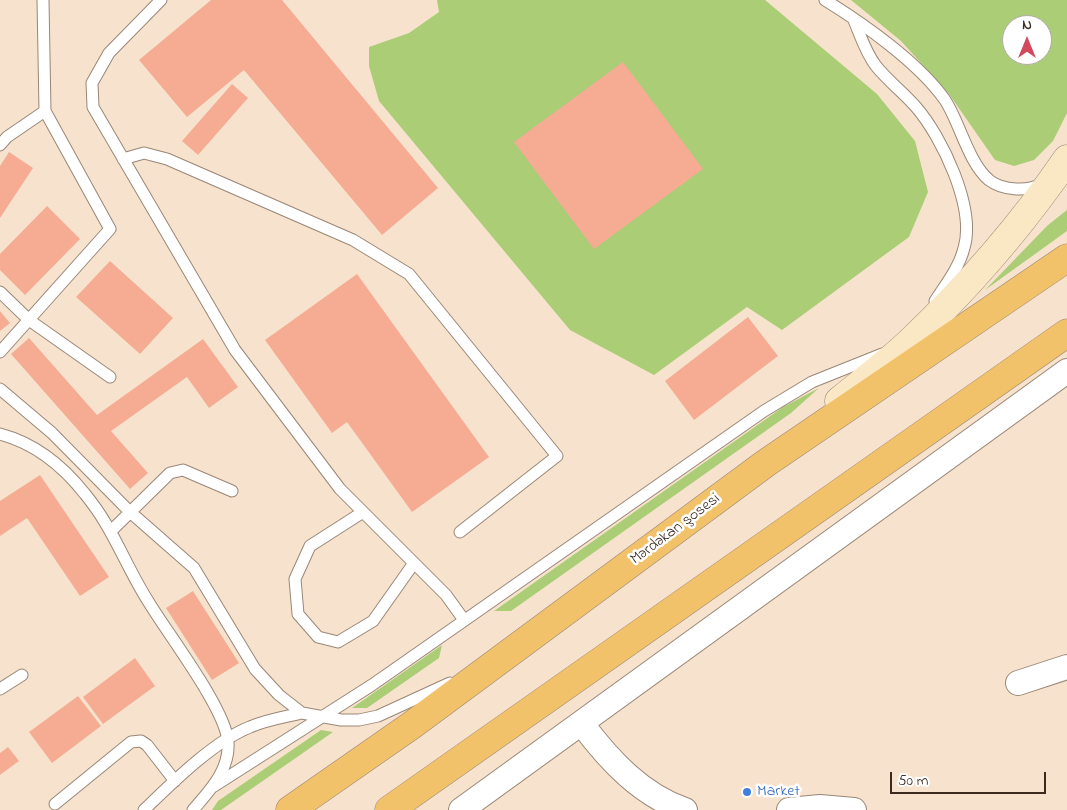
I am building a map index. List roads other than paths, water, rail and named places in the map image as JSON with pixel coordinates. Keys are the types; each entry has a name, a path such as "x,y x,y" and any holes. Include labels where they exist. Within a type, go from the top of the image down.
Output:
{"highway":[{"name":"Mərdəkan şosesi","path":"290,810 502,660 766,463 1060,263"},
{"path":"388,810 1067,333"}],"main road":[{"path":"766,463 909,343 1005,243 1064,169"}],"street":[{"path":"461,810 1067,371"},
{"path":"1018,683 1067,667"},
{"path":"582,724 606,756 630,778 671,805 685,810"},
{"path":"788,810 820,807 854,810"}],"lane":[{"path":"0,352 110,229 45,111 43,0"},
{"path":"161,0 109,53 92,83 93,106 235,350 340,489 446,596 464,620"},
{"path":"825,0 853,18 911,64 930,83 945,101 980,170 990,181 1008,189 1029,188 1040,185 1064,169"},
{"path":"853,18 875,66 917,108 950,160 960,192 966,223 965,245 959,264 909,343"},
{"path":"0,145 45,111"},
{"path":"123,159 144,153 167,159 353,240 409,274 556,456 460,532"},
{"path":"965,313 1060,263"},
{"path":"0,292 29,320 110,377"},
{"path":"214,786 372,685 792,393 812,382 909,343 949,321"},
{"path":"0,389 52,433 129,511 194,568 254,669 280,695 302,713 341,720 378,716 502,660"},
{"path":"0,434 17,439 56,464 85,493 112,530 147,600 213,701 228,739 226,763 214,786 193,810"},
{"path":"112,530 129,511 170,474 183,470 232,491"},
{"path":"363,512 310,546 295,579 298,614 318,637 338,642 373,621 414,563"},
{"path":"0,689 22,675"},
{"path":"144,810 175,781 228,739 250,727 302,713"},
{"path":"55,804 131,742 141,741 147,744 175,781"}],"place":[{"name":"Market","path":"747,792"}]}
